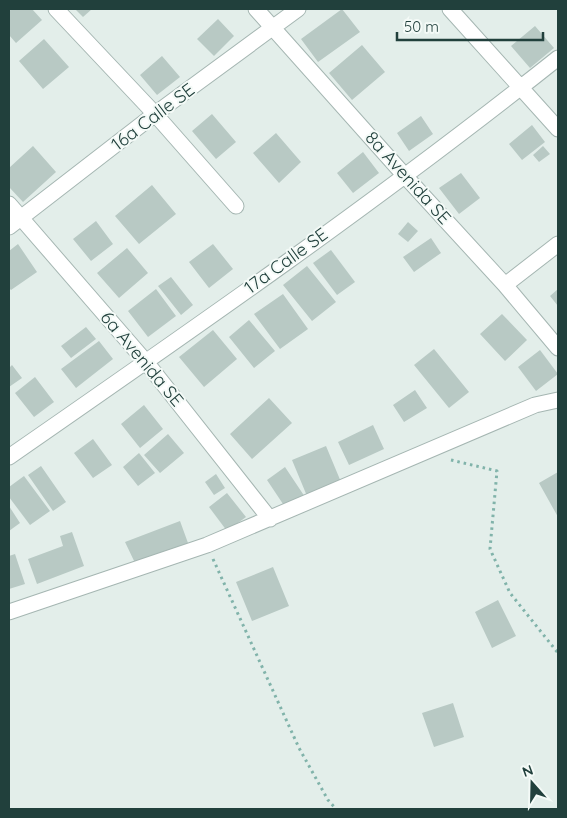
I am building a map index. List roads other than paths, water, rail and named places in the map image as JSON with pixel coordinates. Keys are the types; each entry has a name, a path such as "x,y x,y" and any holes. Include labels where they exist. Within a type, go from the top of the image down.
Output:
{"street":[{"path":"56,9 155,114 236,206"},
{"name":"8a Avenida SE","path":"256,9 505,285 558,348"},
{"name":"16a Calle SE","path":"9,228 155,114 298,9"},
{"path":"450,9 558,129"},
{"name":"17a Calle SE","path":"9,457 146,362 405,176 558,58"},
{"name":"6a Avenida SE","path":"9,204 146,362 270,519"},
{"path":"505,285 558,244"},
{"path":"9,612 207,545 536,405 558,400"}]}
